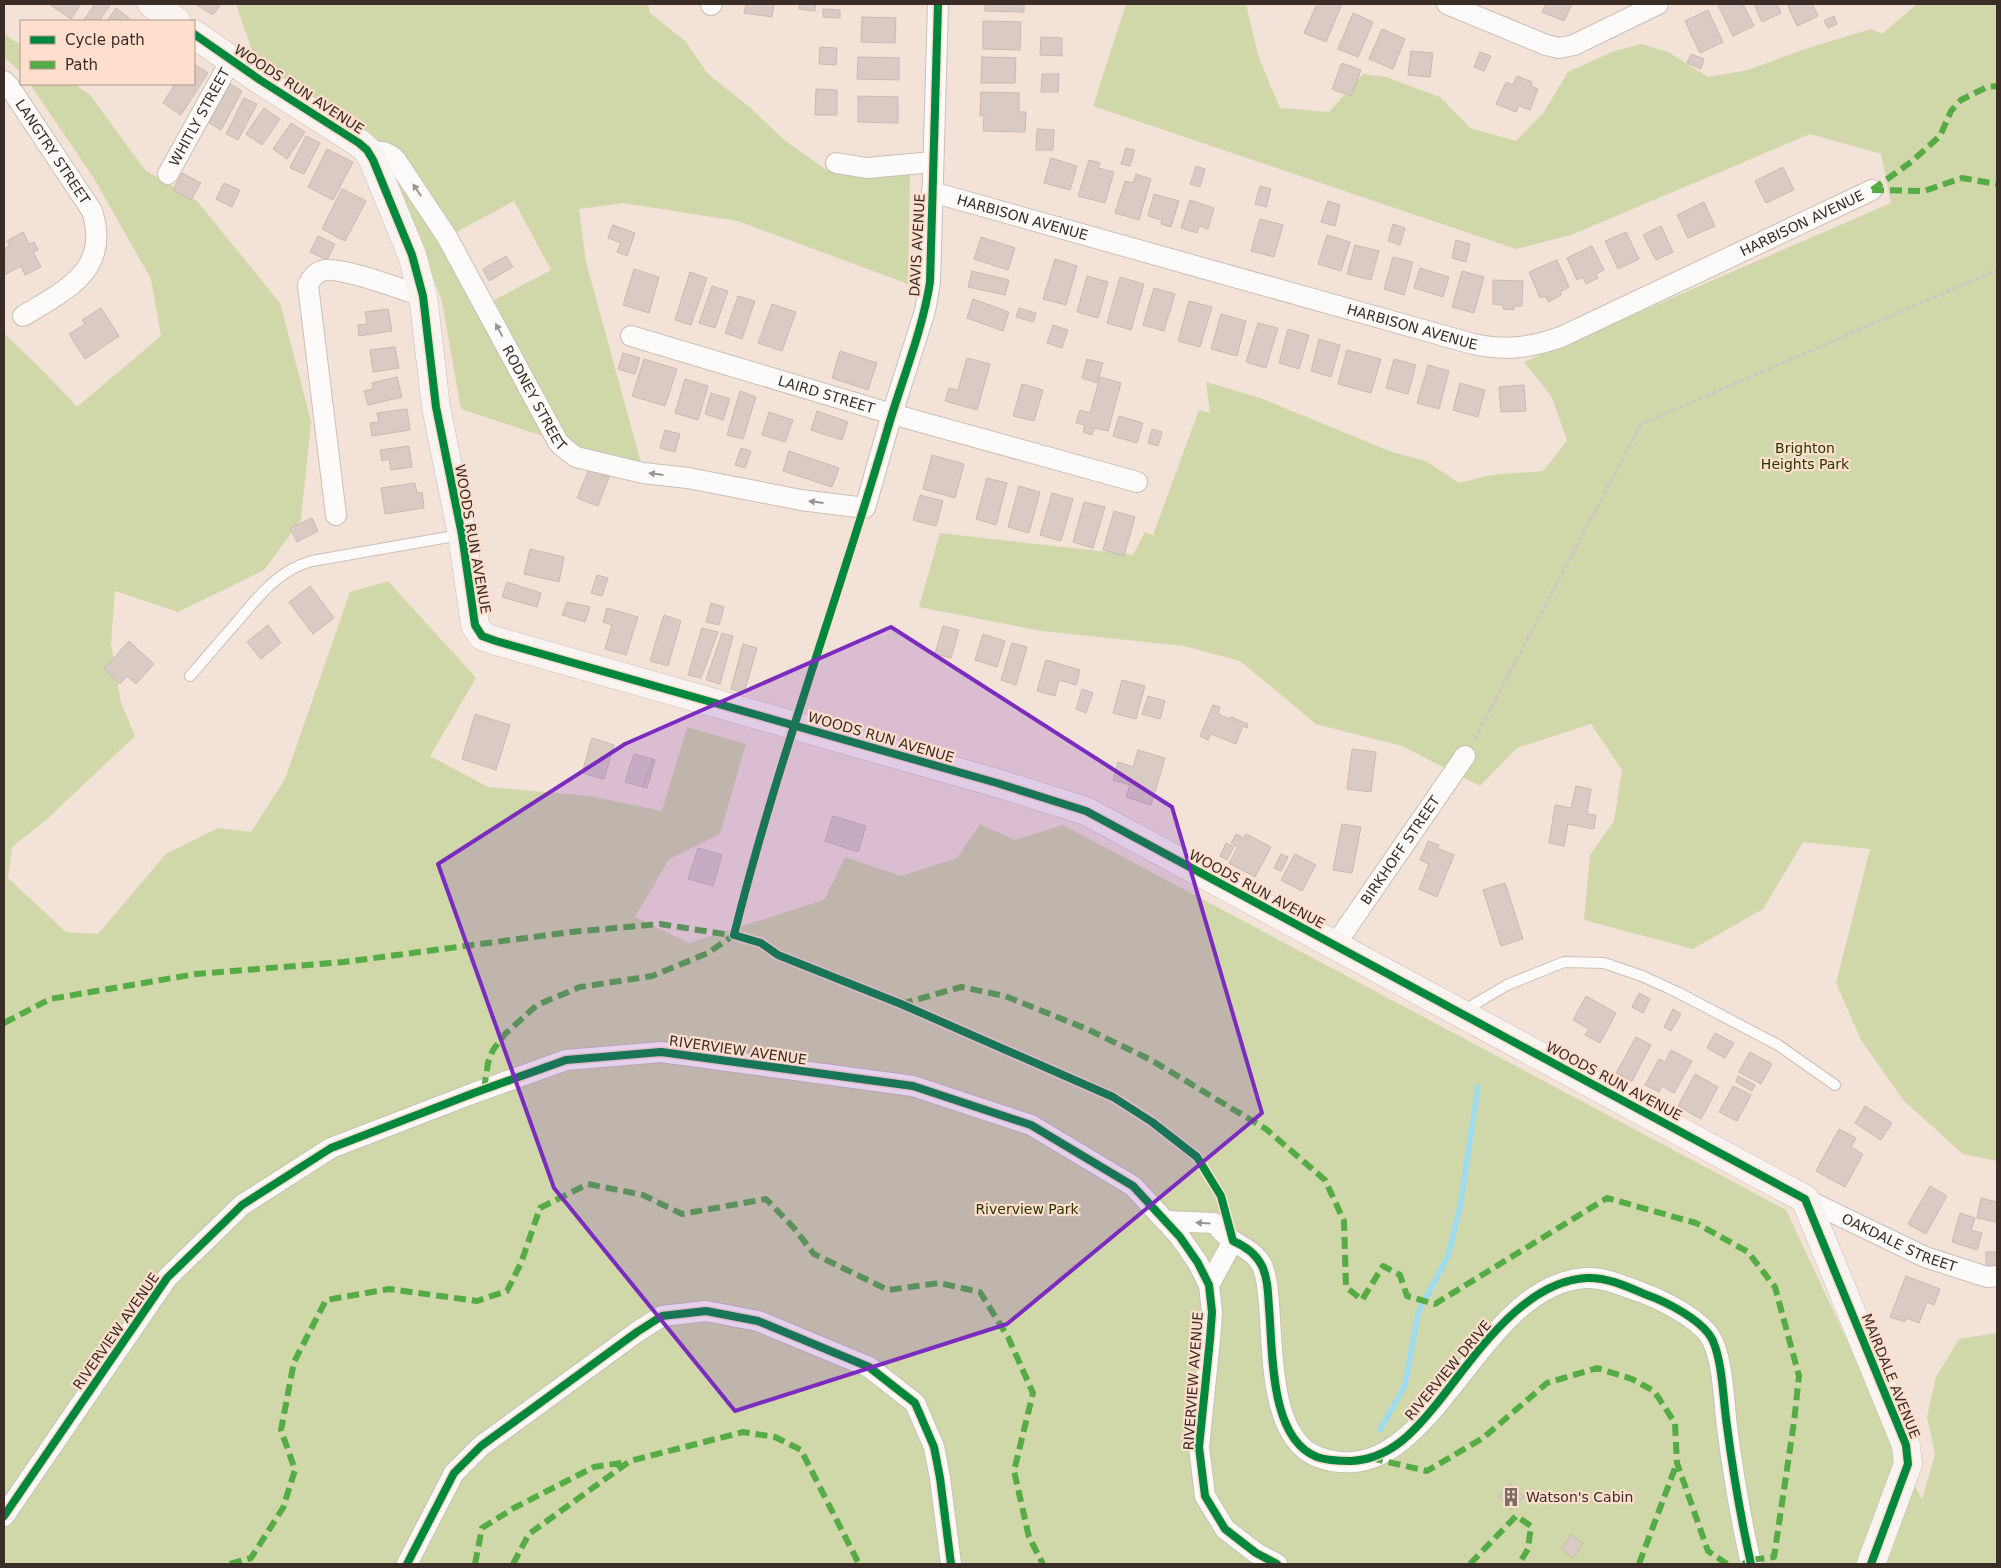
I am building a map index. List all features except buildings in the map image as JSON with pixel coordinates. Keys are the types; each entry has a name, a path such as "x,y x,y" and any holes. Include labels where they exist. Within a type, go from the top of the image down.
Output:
{"street":[{"path":"152,4 175,20"},
{"name":"DAVIS AVENUE","path":"865,508 892,414 925,311 929,292 938,4"},
{"path":"1447,4 1546,45 1559,48 1574,45 1658,4"},
{"name":"WOODS RUN AVENUE","path":"195,35 230,60 359,143 369,152 412,255 423,296 436,407 462,535 475,625 482,636 496,642 1070,805 1098,817 1805,1199"},
{"name":"WHITLY STREET","path":"168,174 230,60"},
{"name":"LANGTRY STREET","path":"4,81 92,211 97,226 98,238 94,255 82,276 70,288 24,316"},
{"name":"RODNEY STREET","path":"369,152 380,151 389,153 396,160 431,212 485,305 558,442 570,453 576,457 643,473 688,478 802,500 865,508"},
{"path":"836,163 867,168 933,162"},
{"name":"HARBISON AVENUE","path":"932,192 1473,344 1492,348 1512,348 1528,347 1561,337 1872,190"},
{"path":"336,515 308,285 311,278 323,270 343,272 423,296"},
{"name":"LAIRD STREET","path":"631,336 892,414 1136,482"},
{"name":"BIRKHOFF STREET","path":"1335,945 1465,756"},
{"name":"RIVERVIEW AVENUE","path":"4,1516 167,1278 242,1205 331,1148 566,1060 662,1052 913,1086 1031,1125 1133,1186 1180,1237 1198,1263 1209,1285 1212,1312 1199,1447 1205,1496 1225,1529 1256,1553 1277,1564"},
{"name":"OAKDALE STREET","path":"1805,1199 1925,1257 1987,1277 1997,1276"},
{"name":"MAIRDALE AVENUE","path":"1805,1199 1906,1445 1908,1464 1871,1564"},
{"path":"1166,1221 1214,1223 1233,1241 1209,1285"},
{"name":"RIVERVIEW DRIVE","path":"1233,1241 1243,1245 1255,1255 1262,1265 1267,1281 1276,1381 1286,1427 1306,1450 1317,1457 1338,1462 1371,1458 1385,1453 1400,1444 1419,1426 1492,1335 1528,1301 1545,1290 1564,1282 1586,1278 1606,1280 1650,1296 1694,1320 1712,1338 1717,1353 1730,1447 1751,1564"},
{"path":"407,1564 454,1473 481,1446 662,1316 706,1311 758,1321 870,1367 915,1403 934,1447 951,1564"}],"lane":[{"path":"190,676 262,592 280,576 298,565 462,535"},
{"path":"1460,1013 1508,985 1564,962 1604,963 1642,976 1747,1028 1778,1045 1835,1085"}],"path":[{"path":"1465,756 1641,424 1997,270"}],"highlighted area":[{"path":"891,627 1172,807 1262,1113 1007,1324 735,1411 554,1188 438,864 625,744"}],"green space":[{"path":"236,4 648,4 650,13 685,41 708,74 752,109 784,140 828,171 876,176 910,172 908,284 738,221 623,203 579,209 586,262 641,463 552,439 461,409 442,301 398,184 376,141 255,60","holes":["514,201 551,270 485,305 447,237"]},
{"name":"Brighton Heights Park","path":"1126,4 1246,4 1258,55 1280,108 1329,112 1363,74 1386,77 1440,97 1470,128 1516,141 1544,112 1568,72 1612,52 1641,44 1668,52 1708,77 1748,70 1805,49 1871,29 1882,34 1917,4 1997,4 1997,1161 1963,1154 1903,1100 1861,1040 1836,983 1870,849 1803,842 1763,909 1693,949 1584,920 1590,855 1614,821 1622,770 1591,724 1517,748 1480,786 1402,746 1316,724 1240,661 1184,646 1042,631 919,607 940,533 1133,555 1145,532 1153,535 1199,410 1210,413 1206,382 1260,398 1392,452 1426,461 1459,483 1491,475 1543,471 1567,441 1552,397 1524,362 1891,203 1881,154 1810,134 1571,235 1516,249 1093,106"},
{"path":"4,34 20,44 20,71 4,57"},
{"name":"Riverview Park","path":"31,85 75,85 90,95 145,170 197,201 280,303 311,421 301,520 264,570 178,612 115,591 111,643 121,703 135,736 47,819 12,847 8,878 66,932 98,934 166,854 218,828 251,832 285,779 350,592 388,581 476,678 430,756 488,787 590,796 662,811 687,727 746,744 720,834 669,859 635,917 689,943 824,900 845,857 901,876 957,858 980,824 1015,840 1063,825 1786,1210 1922,1500 1935,1454 1927,1417 1936,1377 1959,1339 1997,1333 1997,1564 4,1564 4,333 77,407 161,336 151,279 95,180"}],"waterway":[{"path":"1380,1430 1405,1385 1418,1313 1448,1256 1460,1207 1478,1087"}],"marked path":[{"path":"1872,190 1911,162 1940,136 1951,111 1961,100 1987,87 1997,86"},
{"path":"1872,190 1924,191 1962,178 1997,184"},
{"path":"4,1023 50,999 196,974 344,962 571,932 660,924 737,936"},
{"path":"484,1089 488,1063 493,1050 505,1034 537,1005 580,987 652,976 708,953 734,935"},
{"path":"901,1004 961,987 1005,996 1087,1029 1151,1060 1266,1129 1325,1180 1344,1221 1346,1287 1362,1300 1383,1266 1400,1275 1407,1296 1435,1304 1607,1198 1696,1223 1748,1252 1775,1287 1799,1376 1774,1557 1750,1560 1743,1564"},
{"path":"230,1564 251,1558 283,1508 295,1470 281,1430 294,1362 326,1300 389,1289 477,1301 507,1291 521,1263 540,1208 588,1184 643,1195 682,1214 766,1199 794,1228 814,1254 888,1290 939,1283 980,1292 1008,1337 1033,1393 1014,1471 1029,1537 1043,1564"},
{"path":"1371,1458 1427,1471 1483,1438 1547,1383 1597,1368 1632,1379 1654,1391 1675,1423 1677,1463 1708,1551 1727,1564"},
{"path":"513,1564 529,1534 630,1461 743,1432 775,1437 801,1450 859,1564"},
{"path":"475,1564 482,1528 514,1508 594,1467 627,1462"},
{"path":"1639,1564 1677,1463"},
{"path":"1470,1564 1516,1516 1531,1526 1528,1549 1519,1564"}],"cycle path":[{"path":"938,4 930,282 922,320 788,745 734,935 761,943 778,955 901,1004 1113,1097 1152,1122 1197,1157 1221,1196 1233,1241 1250,1251 1262,1266 1267,1287 1276,1392 1282,1413 1290,1432 1301,1447 1317,1457 1338,1461 1365,1459 1378,1455 1401,1442 1421,1423 1468,1363 1502,1324 1522,1306 1542,1292 1564,1282 1587,1278 1610,1281 1655,1298 1684,1313 1702,1326 1713,1341 1716,1350 1721,1372 1735,1478 1751,1564"},
{"path":"195,35 260,80 359,143 367,150 373,160 412,255 423,296 436,407 462,535 475,625 482,636 997,783 1086,811 1805,1199 1906,1445 1908,1464 1871,1564"},
{"path":"4,1516 167,1278 242,1205 331,1148 474,1093 566,1060 661,1052 913,1086 1031,1125 1133,1186 1180,1237 1198,1263 1209,1285 1212,1312 1199,1447 1205,1496 1225,1529 1256,1553 1277,1564"},
{"path":"407,1564 454,1473 481,1446 637,1332 662,1316 706,1311 758,1321 869,1367 915,1403 934,1447 951,1564"}],"place":[{"name":"Watson's Cabin","path":"1511,1497"}]}
